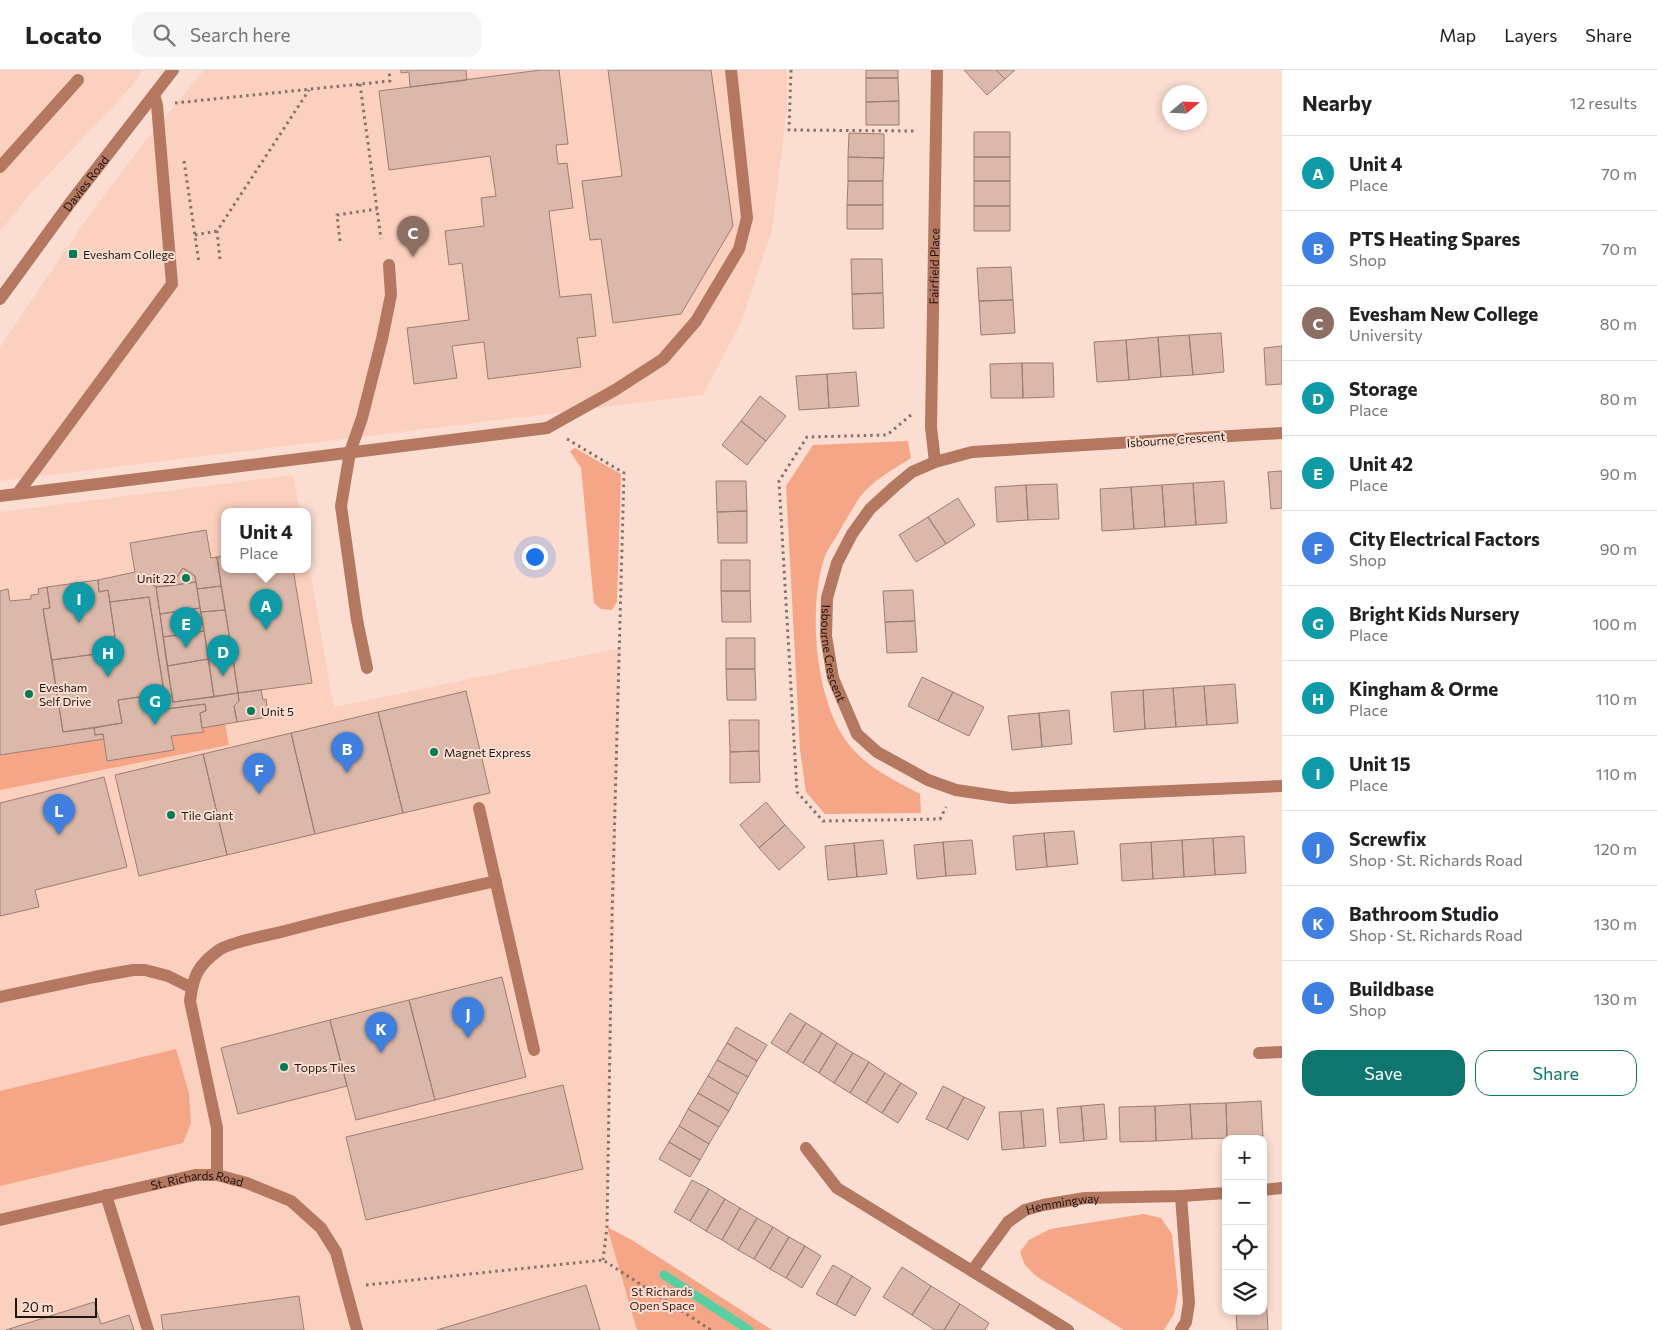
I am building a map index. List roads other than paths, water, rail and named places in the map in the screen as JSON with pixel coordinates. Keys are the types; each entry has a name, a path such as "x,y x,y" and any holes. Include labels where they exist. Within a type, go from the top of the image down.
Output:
{"street":[{"name":"Davies Road","path":"1,294 70,203 156,100 173,70"},
{"path":"0,496 547,428 615,390 663,358 696,321 739,249 747,218 731,70"},
{"name":"Fairfield Place","path":"935,462 931,427 937,70"},
{"path":"0,167 78,80"},
{"path":"18,493 172,284 156,100"},
{"path":"367,668 357,620 341,506 350,452 362,418 391,295 389,265"},
{"name":"Isbourne Crescent","path":"1282,432 972,452 935,462 912,472 870,509 852,534 837,563 828,598 826,636 833,678 857,734 878,752 928,780 956,790 1010,798 1282,786"},
{"path":"479,808 534,1050"},
{"path":"216,1175 217,1128 190,1001 193,979 202,964 221,948 336,918 496,881"},
{"path":"0,997 133,970 145,970 168,976 192,988"},
{"path":"1259,1053 1282,1052"},
{"path":"806,1148 837,1188 1068,1330"},
{"name":"St. Richards Road","path":"0,1220 195,1175 216,1175 247,1183 292,1202 321,1228 336,1252 357,1330"},
{"path":"1267,1190 1282,1188"},
{"name":"Hemmingway","path":"972,1271 1008,1222 1025,1210 1085,1198 1222,1193"},
{"path":"106,1195 148,1330"},
{"path":"1181,1196 1190,1303 1186,1322 1181,1330"}],"waterway":[{"path":"664,1275 749,1330"}],"place":[{"name":"Evesham College","path":"73,254"},
{"name":"Evesham New College","path":"413,257"},
{"name":"Unit 22","path":"186,578"},
{"name":"Unit 15","path":"79,623"},
{"name":"Unit 4","path":"266,630"},
{"name":"Unit 42","path":"186,648"},
{"name":"Storage","path":"223,676"},
{"name":"Kingham & Orme","path":"108,677"},
{"name":"Evesham Self Drive","path":"29,694"},
{"name":"Unit 5","path":"251,711"},
{"name":"Bright Kids Nursery","path":"155,725"},
{"name":"Magnet Express","path":"434,752"},
{"name":"PTS Heating Spares","path":"347,773"},
{"name":"City Electrical Factors","path":"259,794"},
{"name":"Tile Giant","path":"171,815"},
{"name":"Buildbase","path":"59,835"},
{"name":"Screwfix","path":"468,1038"},
{"name":"Bathroom Studio","path":"381,1053"},
{"name":"Topps Tiles","path":"284,1067"}],"park label":[{"name":"St Richards Open Space","path":"662,1298"}]}
